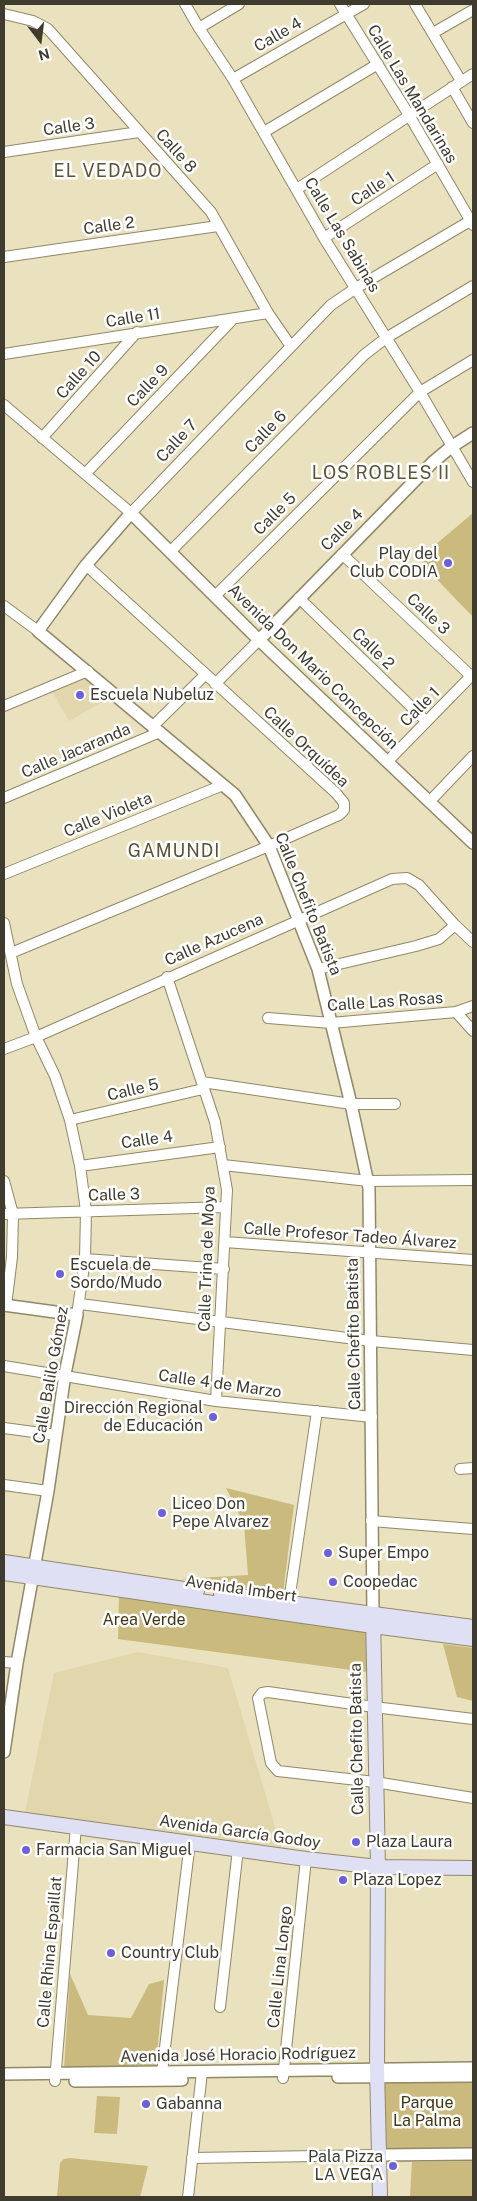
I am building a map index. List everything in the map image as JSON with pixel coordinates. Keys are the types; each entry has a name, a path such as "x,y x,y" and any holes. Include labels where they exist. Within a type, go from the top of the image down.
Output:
{"main road":[{"name":"Avenida Imbert","path":"4,1562 33,1572"},
{"name":"Avenida Imbert","path":"4,1573 33,1572 288,1608 473,1639"},
{"name":"Avenida Imbert","path":"373,1621 473,1627"},
{"name":"Calle Chefito Batista","path":"373,1621 374,1782 378,1867 377,2072 380,2197"},
{"name":"Avenida García Godoy","path":"4,1817 306,1859 378,1867 473,1868"}],"street":[{"name":"Calle Las Sabinas","path":"185,4 233,79 324,238 420,392 473,482"},
{"path":"199,28 238,4"},
{"name":"Calle Las Mandarinas","path":"340,4 409,115 472,223"},
{"name":"Calle 4","path":"233,79 364,4"},
{"path":"415,4 433,33 473,124"},
{"path":"433,33 473,10"},
{"name":"Calle 8","path":"4,14 33,21 48,29 211,212 268,313 290,345"},
{"path":"264,132 378,64"},
{"path":"297,189 473,74"},
{"name":"Calle 3","path":"4,152 139,132"},
{"name":"Calle 1","path":"324,238 438,164"},
{"name":"Calle 7","path":"38,631 86,564 131,513 290,345 331,305 356,288 472,223"},
{"name":"Calle 2","path":"4,256 218,226"},
{"name":"Calle 6","path":"171,551 364,355 386,338 473,286"},
{"name":"Calle 11","path":"4,354 268,313"},
{"name":"Calle 9","path":"85,474 232,319"},
{"name":"Calle 10","path":"42,438 138,332"},
{"name":"Calle 5","path":"215,596 420,392 473,360"},
{"path":"4,405 131,513"},
{"name":"Calle 4","path":"259,640 433,462 473,433"},
{"name":"Avenida Don Mario Concepción","path":"131,513 259,640 388,760 473,843"},
{"name":"Calle 3","path":"342,554 472,675"},
{"name":"Calle Orquídea","path":"10,953 269,846 339,815 344,810 344,803 86,564"},
{"name":"Calle 2","path":"300,598 426,722"},
{"name":"Calle Chefito Batista","path":"4,606 88,671 236,795 269,846 318,969 368,1181 373,1621"},
{"path":"215,684 259,640"},
{"path":"4,706 88,671"},
{"path":"156,729 205,675"},
{"name":"Calle 1","path":"388,760 472,675"},
{"name":"Calle Jacaranda","path":"4,798 156,729"},
{"path":"430,802 473,756"},
{"name":"Calle Violeta","path":"4,874 223,784"},
{"name":"Calle Azucena","path":"36,1036 392,879 406,878 420,885 455,925"},
{"name":"Calle Balilo Gómez","path":"4,923 17,984 36,1036 55,1076 70,1120 80,1166 86,1211 85,1259 78,1310 65,1374 48,1491 16,1664 4,1751"},
{"path":"318,969 439,939 455,925 473,942"},
{"name":"Calle Trina de Moya","path":"167,977 216,1122 226,1190 224,1269 216,1401"},
{"name":"Calle Las Rosas","path":"268,1018 331,1024 456,1012 473,1006"},
{"path":"456,1012 473,1030"},
{"path":"4,1049 36,1036"},
{"path":"203,1085 351,1104 395,1104"},
{"name":"Calle 5","path":"70,1120 203,1085"},
{"name":"Calle 4","path":"80,1166 220,1147"},
{"path":"223,1165 368,1181 473,1180"},
{"path":"4,1180 12,1257 5,1305 220,1323 371,1341 473,1350"},
{"name":"Calle 3","path":"8,1214 226,1207"},
{"name":"Calle Profesor Tadeo Álvarez","path":"225,1242 370,1251 473,1260"},
{"path":"85,1259 224,1269"},
{"name":"Calle 4 de Marzo","path":"4,1366 65,1374 216,1401 372,1417"},
{"path":"288,1608 318,1411"},
{"path":"4,1428 56,1435"},
{"path":"460,1469 473,1468"},
{"path":"4,1485 48,1491"},
{"path":"371,1522 473,1528"},
{"path":"4,1662 16,1664"},
{"path":"473,1718 374,1707 268,1692 260,1694 258,1698 271,1763 275,1769 282,1772 374,1782 473,1798"},
{"name":"Calle Rhina Espaillat","path":"55,2077 76,1826"},
{"path":"162,2072 190,1842"},
{"path":"220,2007 238,1849"},
{"name":"Calle Lina Longo","path":"284,2074 306,1859"},
{"name":"Avenida José Horacio Rodríguez","path":"4,2074 55,2077 201,2076 473,2068"},
{"name":"Avenida José Horacio Rodríguez","path":"4,2082 55,2077 162,2072 201,2076"},
{"name":"Avenida José Horacio Rodríguez","path":"377,2072 473,2076"},
{"path":"188,2197 201,2076"},
{"path":"192,2158 473,2154"}],"shaded area":[{"name":"Escuela Nubeluz","path":"87,675 110,698 69,721 52,691"},
{"path":"138,1652 228,1668 281,1847 25,1812 54,1673"}],"green space":[{"name":"Play del Club CODIA","path":"473,513 473,617 423,565 421,560 422,556"},
{"path":"226,1488 294,1505 283,1594 182,1579 248,1575 244,1524"},
{"name":"Area Verde","path":"119,1593 366,1630 369,1653 367,1672 118,1639"},
{"path":"443,1644 473,1648 473,1701 457,1697"},
{"path":"70,1974 88,2015 131,2018 149,1984 164,1980 156,2065 64,2068"},
{"name":"Parque La Palma","path":"381,2074 473,2074 473,2150 383,2151"},
{"path":"97,2096 120,2097 117,2134 94,2133"},
{"path":"64,2159 148,2166 140,2197 57,2197 60,2163"},
{"path":"473,2161 473,2196 410,2197 412,2162"}],"place":[{"name":"Play del Club CODIA","path":"448,563"},
{"name":"Escuela Nubeluz","path":"80,695"},
{"name":"Escuela de Sordo/Mudo","path":"60,1274"},
{"name":"Dirección Regional de Educación","path":"213,1417"},
{"name":"Liceo Don Pepe Alvarez","path":"162,1513"},
{"name":"Super Empo","path":"328,1553"},
{"name":"Coopedac","path":"333,1582"},
{"name":"Plaza Laura","path":"356,1842"},
{"name":"Farmacia San Miguel","path":"26,1850"},
{"name":"Plaza Lopez","path":"343,1880"},
{"name":"Country Club","path":"111,1953"},
{"name":"Gabanna","path":"146,2104"},
{"name":"Pala Pizza LA VEGA","path":"393,2166"}],"district":[{"name":"EL VEDADO","path":"108,171"},
{"name":"LOS ROBLES II","path":"381,473"},
{"name":"GAMUNDI","path":"174,851"}]}
